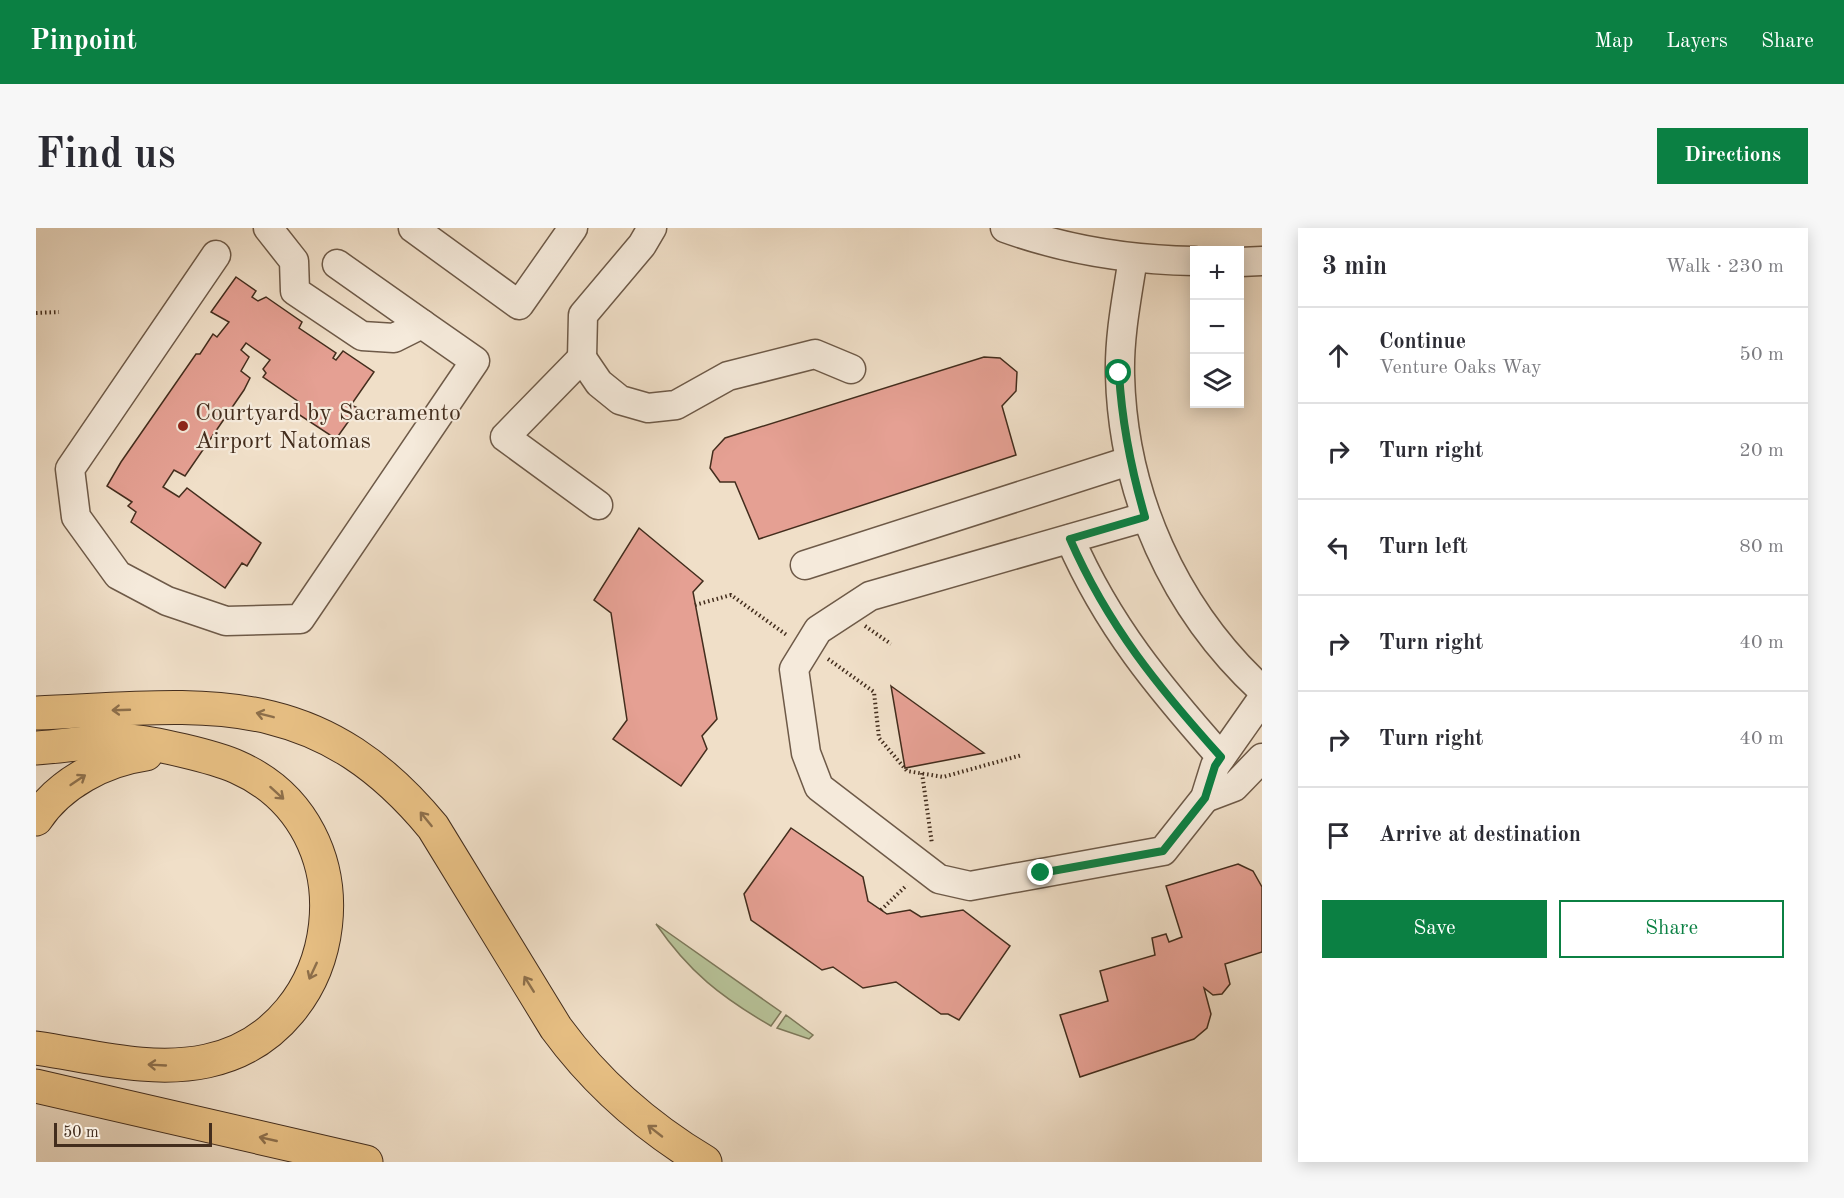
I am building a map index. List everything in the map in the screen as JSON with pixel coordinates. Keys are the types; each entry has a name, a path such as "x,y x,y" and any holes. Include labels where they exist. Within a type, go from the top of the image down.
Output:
{"highway":[{"path":"36,688 59,704 77,711"},
{"path":"36,713 200,707 252,712 314,731 358,756 409,798 433,827 556,1028 575,1053 628,1110 667,1139 705,1162"},
{"path":"36,748 128,741 210,757 238,767 263,781 278,793 308,828 318,849 327,884 324,940 316,966 302,993 285,1014 263,1034 238,1050 210,1061 181,1066 155,1066 36,1048"},
{"path":"36,819 60,792 84,775 111,762 159,752 187,753"},
{"path":"36,1086 366,1162"}],"street":[{"path":"268,228 294,261 295,291 362,336 394,338 422,324"},
{"path":"413,228 519,305 573,228"},
{"path":"652,228 642,246 583,315 582,358 599,383 620,400 648,408 676,405 728,376 815,354 852,369"},
{"path":"1005,228 1078,249 1133,258 1190,261"},
{"path":"216,255 70,469 76,517 118,575 167,601 226,621 300,619 476,361 337,264"},
{"path":"1133,258 1122,329 1119,373 1122,417 1129,461 1145,517 1163,558 1184,596 1228,654 1262,690"},
{"path":"1244,262 1262,261"},
{"path":"582,358 505,437 598,505"},
{"path":"805,565 1129,461"},
{"path":"1145,517 870,596 818,630 794,669 806,753 819,787 939,879 970,886 1163,851 1205,798 1215,766 1262,699"},
{"path":"1070,539 1088,581 1122,638 1221,757"},
{"path":"1205,798 1234,786 1258,770"}],"path":[{"path":"36,313 59,312"},
{"path":"696,604 730,595 796,642"},
{"path":"865,626 891,644"},
{"path":"824,657 874,692 879,738 907,771 943,777 1022,755"},
{"path":"922,773 933,851"},
{"path":"881,910 914,878"}],"green space":[{"path":"656,924 781,1012 771,1026 721,994 707,982 681,956"},
{"path":"786,1015 813,1035 809,1039 777,1028"}],"building":[{"name":"Courtyard by Sacramento Airport Natomas","path":"236,277 256,291 252,297 258,301 266,297 302,322 299,328 336,353 333,358 336,360 343,351 374,372 351,405 358,408 336,439 295,412 299,402 263,377 266,373 263,369 270,360 246,343 241,350 249,357 241,371 250,378 244,390 185,476 174,470 163,487 179,497 187,488 261,543 247,566 242,563 225,588 131,522 136,512 128,506 132,502 107,486 121,462 196,354 200,354 213,334 217,337 229,322 211,312"},
{"path":"984,357 1000,358 1017,372 1016,391 1002,406 1016,455 759,539 735,482 720,482 710,468 713,451 725,438"},
{"path":"639,528 703,581 693,592 717,719 702,736 707,749 681,786 613,739 627,720 611,613 594,600"},
{"path":"891,686 984,753 905,768"},
{"path":"791,828 863,877 868,901 887,914 910,910 921,917 963,910 1010,946 959,1020 948,1014 941,1014 896,982 863,988 833,967 822,970 751,920 744,894"},
{"path":"1238,864 1253,871 1262,887 1262,952 1225,964 1230,984 1222,994 1213,995 1204,988 1211,1014 1207,1028 1194,1039 1080,1077 1060,1015 1108,1001 1100,971 1155,955 1152,938 1166,934 1169,942 1182,937 1166,886"}],"place":[{"name":"Courtyard by Sacramento Airport Natomas","path":"183,426"}],"route":[{"path":"1041,873 1163,851 1205,798 1215,766 1221,757 1122,638 1088,581 1070,539 1145,517 1129,461 1122,417 1119,373"}]}
